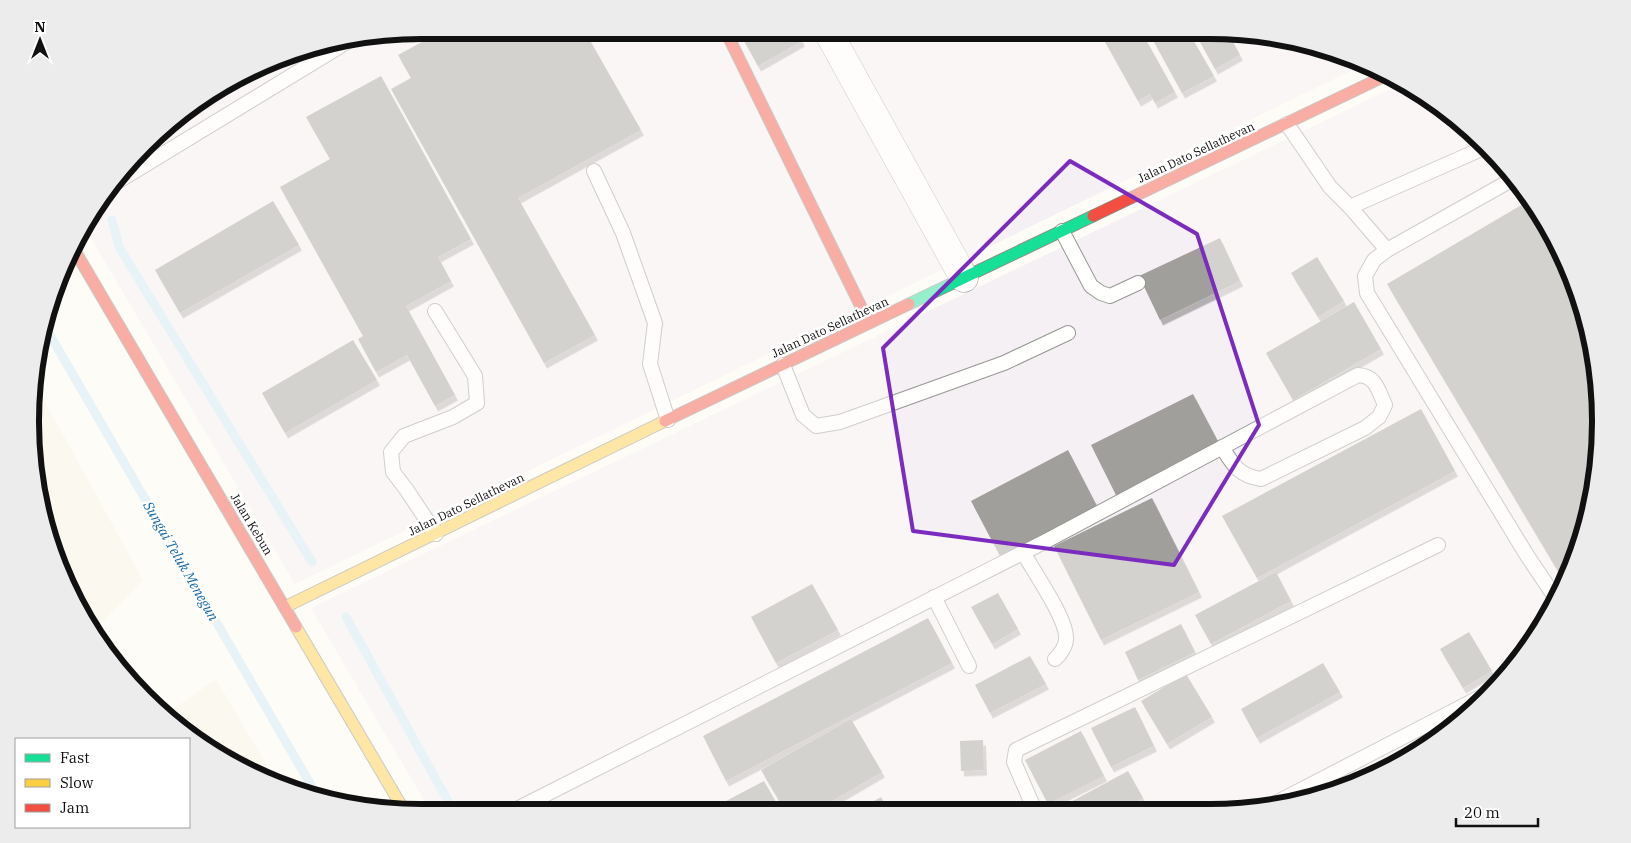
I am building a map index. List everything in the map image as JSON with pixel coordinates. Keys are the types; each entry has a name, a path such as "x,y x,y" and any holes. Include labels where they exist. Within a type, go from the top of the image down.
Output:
{"street":[{"path":"729,39 859,305 870,323"},
{"path":"832,39 959,270"},
{"name":"Jalan Dato Sellathevan","path":"285,606 870,323 959,270 1062,231 1380,78"},
{"name":"Jalan Kebun","path":"77,255 400,803"}],"lane":[{"path":"129,174 335,49"},
{"path":"1287,124 1330,187 1387,250"},
{"path":"1350,207 1478,149"},
{"path":"594,171 622,233 655,323 650,364 668,420"},
{"path":"1508,182 1387,250 1374,260 1365,276 1367,292 1518,540 1552,593"},
{"path":"1062,231 1091,286 1101,294 1110,296 1138,283"},
{"path":"435,311 475,376 477,403 453,417 404,436 391,452 393,472 406,488 436,534"},
{"path":"783,365 804,415 816,426 840,422 1004,363 1068,333"},
{"path":"527,804 1023,552 1358,375 1366,376 1373,380 1385,405 1379,417 1365,428 1261,479 1249,477 1233,464 1222,447"},
{"path":"1032,804 1014,762 1016,750 1438,546"},
{"path":"1023,552 1064,624 1066,640 1060,654 1055,659"},
{"path":"934,597 969,666"},
{"path":"1290,796 1468,703"}],"highlighted area":[{"path":"1070,161 1197,234 1259,425 1174,565 913,531 883,348"}],"shaded area":[{"path":"422,39 1210,39 1259,42 1284,46 1333,59 1356,68 295,584 88,233 118,188 151,151 188,118 209,103 252,78 298,59 347,46 372,42"},
{"path":"1395,87 1422,103 1462,134 1513,188 1528,209 1553,252 1572,298 1585,347 1589,372 1592,422 1589,471 1585,496 1572,545 1563,568 1553,591 1528,634 1513,655 1480,692 1443,725 1422,740 1379,765 1356,775 1333,784 1284,797 1259,801 1210,804 426,804 311,608"},
{"path":"40,393 143,580 98,627 78,591 59,545 52,521 42,471 39,422"},
{"path":"216,679 272,774 252,765 209,740 171,711"}],"building":[{"path":"427,39 589,39 641,130 518,198 595,335 544,363 391,89 411,78 398,55"},
{"path":"743,39 801,39 802,41 758,66"},
{"path":"1103,39 1145,39 1175,92 1155,103 1150,94 1138,101"},
{"path":"1152,39 1193,39 1214,76 1182,93"},
{"path":"1198,39 1232,40 1240,55 1215,69"},
{"path":"381,76 471,239 438,257 451,281 406,306 455,395 435,406 407,355 376,372 358,339 363,336 280,187 330,159 306,117"},
{"path":"273,201 299,245 180,313 155,270"},
{"path":"1524,203 1541,230 1553,252 1572,298 1585,347 1591,396 1591,447 1585,496 1572,545 1560,575 1387,284"},
{"path":"1220,238 1240,281 1160,320 1139,276"},
{"path":"1317,257 1344,301 1318,317 1291,273"},
{"path":"1354,302 1381,349 1293,400 1266,353"},
{"path":"353,340 377,380 285,433 262,393"},
{"path":"1193,394 1220,445 1117,497 1091,445"},
{"path":"1421,409 1455,471 1257,578 1222,516"},
{"path":"1068,450 1097,506 1000,556 971,501"},
{"path":"1152,498 1199,592 1101,640 1054,546"},
{"path":"1276,572 1291,601 1211,644 1195,615"},
{"path":"812,584 838,630 776,663 751,617"},
{"path":"998,593 1018,629 992,644 971,607"},
{"path":"928,618 952,663 726,781 703,736"},
{"path":"1181,624 1195,652 1138,680 1125,652"},
{"path":"1469,632 1492,671 1463,688 1440,649"},
{"path":"1030,656 1046,684 990,713 975,685"},
{"path":"1323,663 1340,692 1257,738 1241,709"},
{"path":"1186,674 1212,717 1167,744 1141,701"},
{"path":"1135,707 1154,746 1111,767 1091,728"},
{"path":"851,719 882,772 827,804 781,804 761,770"},
{"path":"1081,731 1104,776 1048,804 1025,760"},
{"path":"983,740 984,770 961,771 960,741"},
{"path":"1128,771 1143,798 1132,804 1067,804"},
{"path":"764,781 777,804 720,804"},
{"path":"881,797 885,804 869,804"}],"waterway":[{"path":"112,220 119,247 312,562"},
{"name":"Sungai Teluk Menegun","path":"49,334 313,788"},
{"path":"346,617 450,804"}],"traffic: fast":[{"path":"909,304 1093,216"}],"traffic: slow":[{"path":"285,607 665,421"},
{"path":"296,627 400,803"}],"traffic: jam":[{"path":"729,39 869,323"},
{"path":"1093,216 1380,78"},
{"path":"77,254 296,627"},
{"path":"665,421 909,304"}]}
